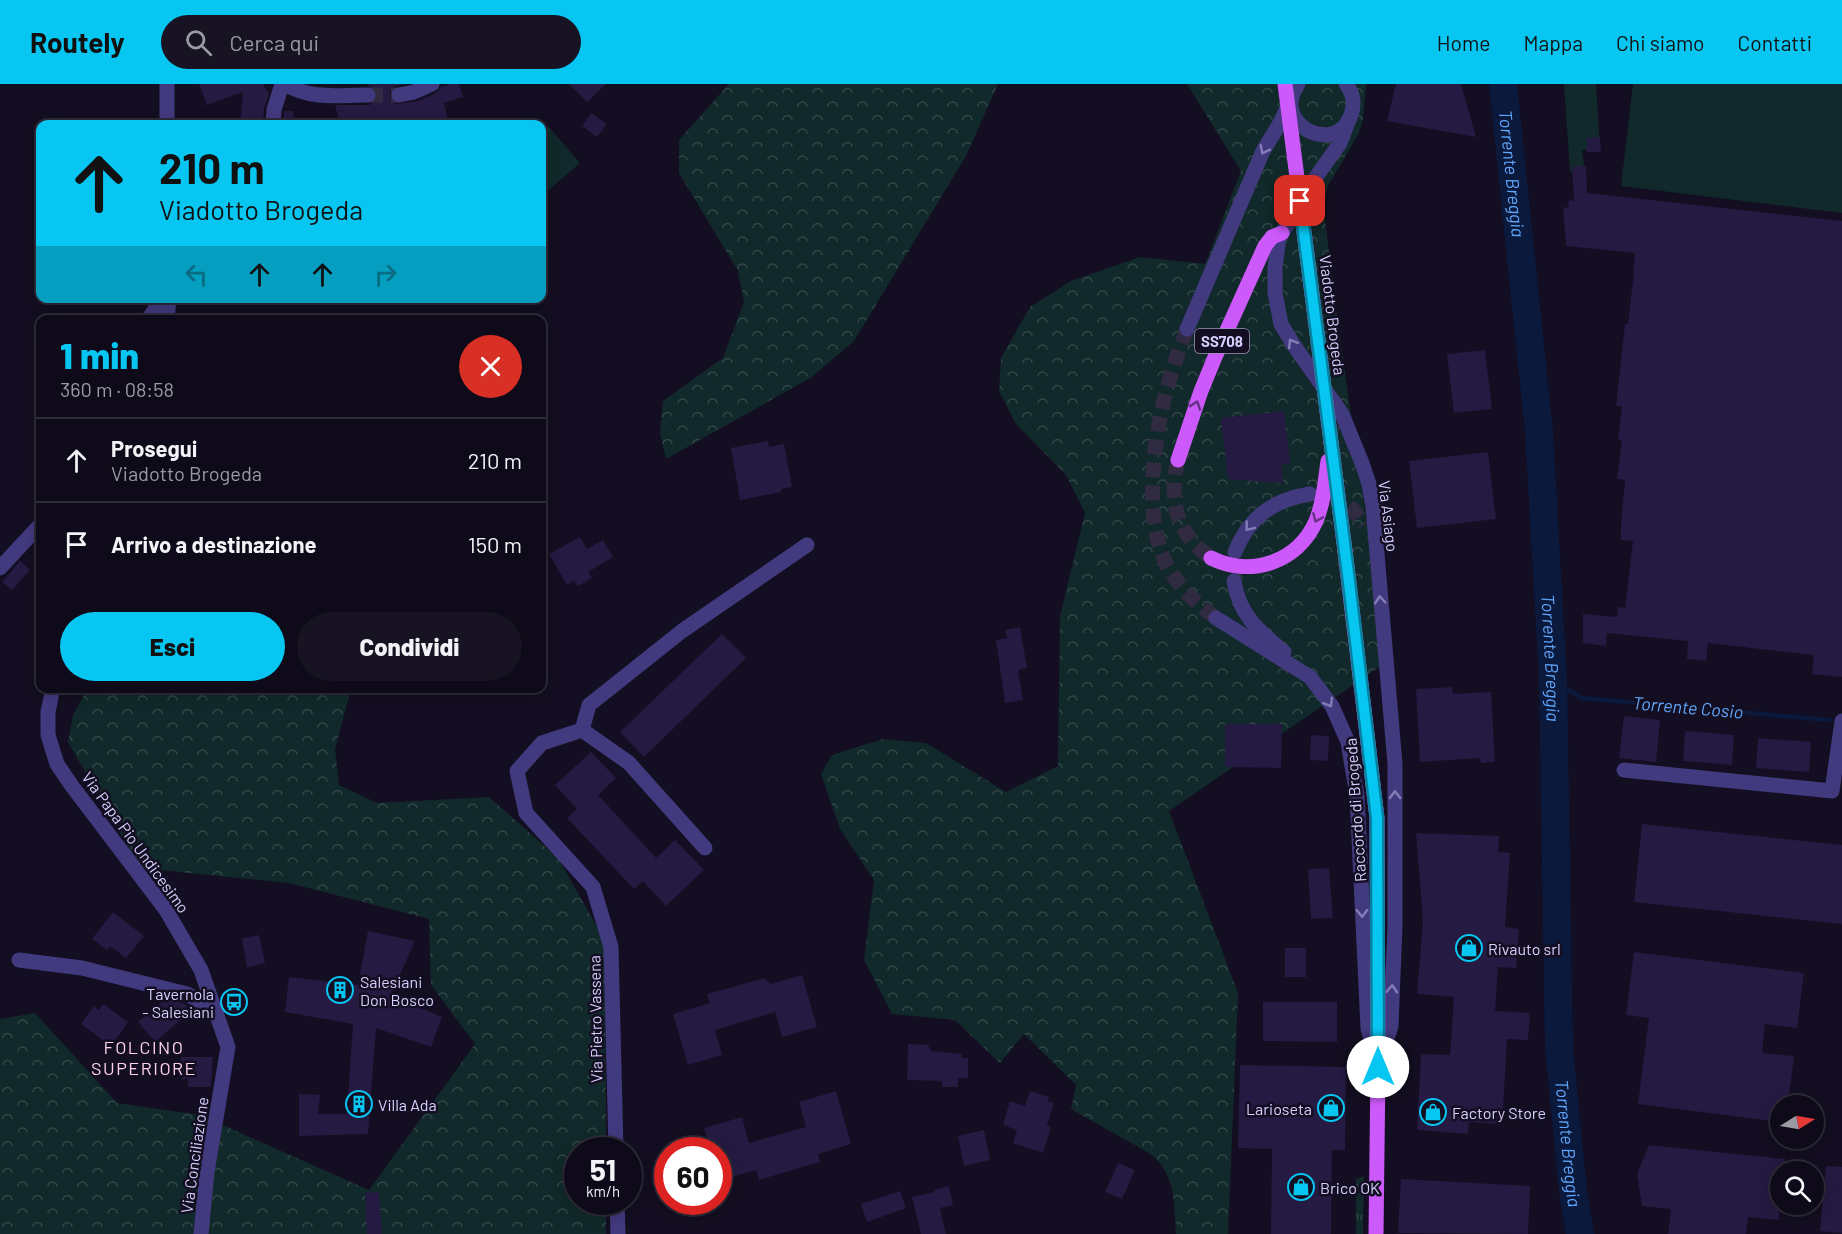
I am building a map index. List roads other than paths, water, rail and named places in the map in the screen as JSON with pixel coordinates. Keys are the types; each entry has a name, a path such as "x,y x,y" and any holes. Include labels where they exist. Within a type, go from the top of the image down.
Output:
{"main road":[{"name":"Viadotto Brogeda","path":"1286,84 1345,551"},
{"name":"SS708","path":"1178,460 1201,391 1264,246 1272,237 1282,233"},
{"path":"1211,558 1238,567 1261,566 1285,557 1302,542 1317,520 1322,505 1330,441"},
{"name":"Raccordo di Brogeda","path":"1345,551 1377,818 1378,1067"},
{"name":"Via Asiago","path":"1376,1234 1378,1067"}],"street":[{"path":"166,84 167,120"},
{"path":"273,120 274,110 283,84 308,95 368,95"},
{"path":"399,95 414,92 432,84"},
{"name":"SS708","path":"1187,329 1263,151 1280,123 1298,84"},
{"name":"SS708","path":"1349,119 1353,106 1350,88"},
{"path":"1292,99 1293,115 1297,122 1315,134 1334,132 1343,127 1349,119"},
{"name":"Via Asiago","path":"1349,119 1340,142 1279,238 1275,267 1275,293 1281,324 1298,353 1342,414 1353,436 1372,499 1395,764 1395,926 1390,1026 1378,1067"},
{"path":"1235,552 1247,528 1267,510 1292,497 1310,494"},
{"name":"SS708","path":"1365,525 1376,555"},
{"path":"0,568 36,529"},
{"path":"705,848 629,763 582,730 589,705 682,631 807,546"},
{"path":"1234,581 1238,599 1246,616 1296,661 1310,677"},
{"name":"Via Asiago","path":"1216,618 1310,677 1332,706 1348,742 1359,831 1368,1028 1378,1067"},
{"name":"Via Papa Pio Undicesimo","path":"52,693 48,712 48,735 57,764 166,910 201,970 217,1011"},
{"path":"1624,770 1832,790 1842,722"},
{"name":"Via Pietro Vassena","path":"582,730 542,743 517,771 526,813 593,887 611,947 616,1137"},
{"path":"19,960 82,968 187,994 217,1011"},
{"name":"Via Conciliazione","path":"201,1234 207,1172 228,1047 217,1011"},
{"path":"617,1215 618,1234"}],"waterway":[{"name":"Torrente Breggia","path":"1503,84 1539,432 1553,680 1559,1048 1573,1192 1580,1234"},
{"name":"Torrente Cosio","path":"1553,680 1582,698 1829,720"}],"tunnel":[{"path":"368,95 399,95"},
{"path":"1187,329 1171,374 1159,424 1153,471 1154,519 1158,541 1174,578 1216,618"},
{"path":"1178,460 1174,489 1178,515 1190,538 1211,558"},
{"path":"1329,495 1350,506 1364,525"}],"place":[{"name":"Rivauto srl","path":"1469,948"},
{"name":"Salesiani Don Bosco","path":"340,990"},
{"name":"Tavernola - Salesiani","path":"234,1002"},
{"name":"Villa Ada","path":"359,1104"},
{"name":"Larioseta","path":"1331,1108"},
{"name":"Factory Store","path":"1433,1112"},
{"name":"Brico OK","path":"1301,1187"}],"district":[{"name":"FOLCINO SUPERIORE","path":"144,1057"}]}
